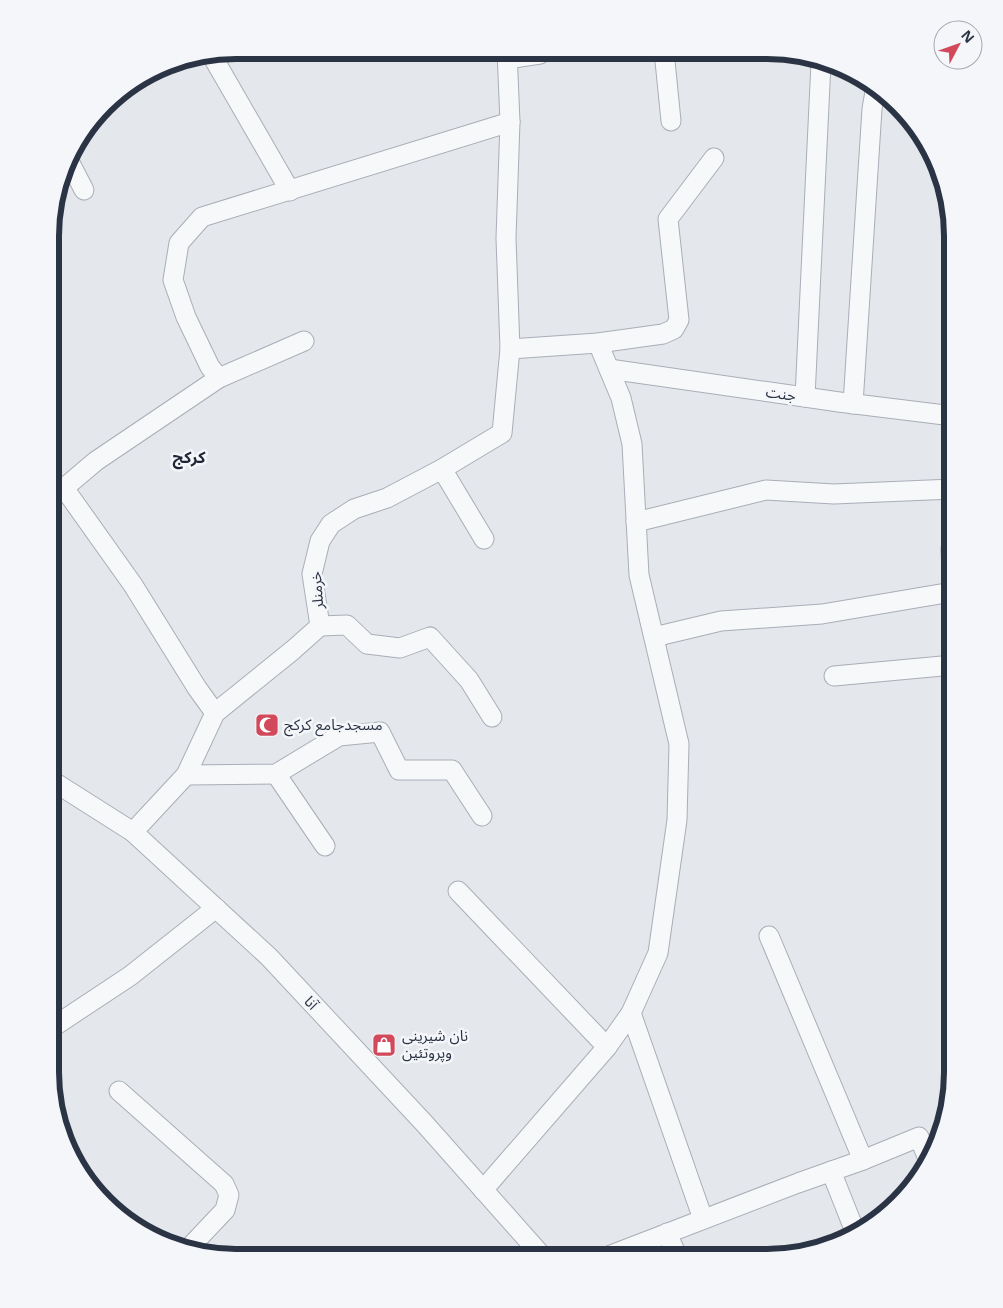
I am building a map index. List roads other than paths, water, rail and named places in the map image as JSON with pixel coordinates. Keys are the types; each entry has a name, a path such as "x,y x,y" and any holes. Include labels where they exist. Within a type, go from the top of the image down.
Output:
{"street":[{"path":"507,59 510,122 506,238 510,349 598,343 663,334 674,329 679,320 668,219 714,158"},
{"path":"665,59 671,121"},
{"path":"214,60 290,191"},
{"path":"805,397 821,67"},
{"path":"854,404 872,109 874,95"},
{"path":"219,378 210,367 186,317 173,280 179,243 202,217 510,122"},
{"path":"72,167 84,190"},
{"path":"59,492 96,460 219,378 304,341"},
{"path":"483,1190 607,1047 631,1013 658,953 677,820 679,744 639,575 632,444 621,398 598,343"},
{"name":"خرمنلر","path":"133,832 186,774 215,713 320,626 312,574 320,541 331,524 354,509 387,498 442,469 502,433 510,349"},
{"name":"جنت","path":"609,369 944,415"},
{"path":"442,469 484,539"},
{"path":"636,522 766,490 834,494 944,489"},
{"path":"59,494 133,585 197,688 215,713"},
{"path":"654,637 721,621 822,614 944,595"},
{"path":"320,626 347,625 367,644 400,648 430,636 469,680 492,717"},
{"path":"834,676 944,666"},
{"path":"186,774 276,774 339,736 380,732 399,770 452,770 482,816"},
{"path":"276,774 326,846"},
{"name":"آنا","path":"59,786 133,832 269,957 424,1123 537,1249"},
{"path":"458,891 607,1047"},
{"path":"59,1022 130,976 216,908"},
{"path":"769,936 863,1160"},
{"path":"631,1013 703,1219"},
{"path":"119,1091 224,1184 229,1196 225,1210 193,1244"},
{"path":"627,1249 919,1137 925,1152"},
{"path":"831,1171 853,1227"},
{"path":"667,1233 674,1249"}],"place":[{"name":"مسجدجامع کرکج","path":"267,725"},
{"name":"نان شیرینی وپروتئین","path":"384,1045"}],"district":[{"name":"کرکج","path":"189,457"}]}
